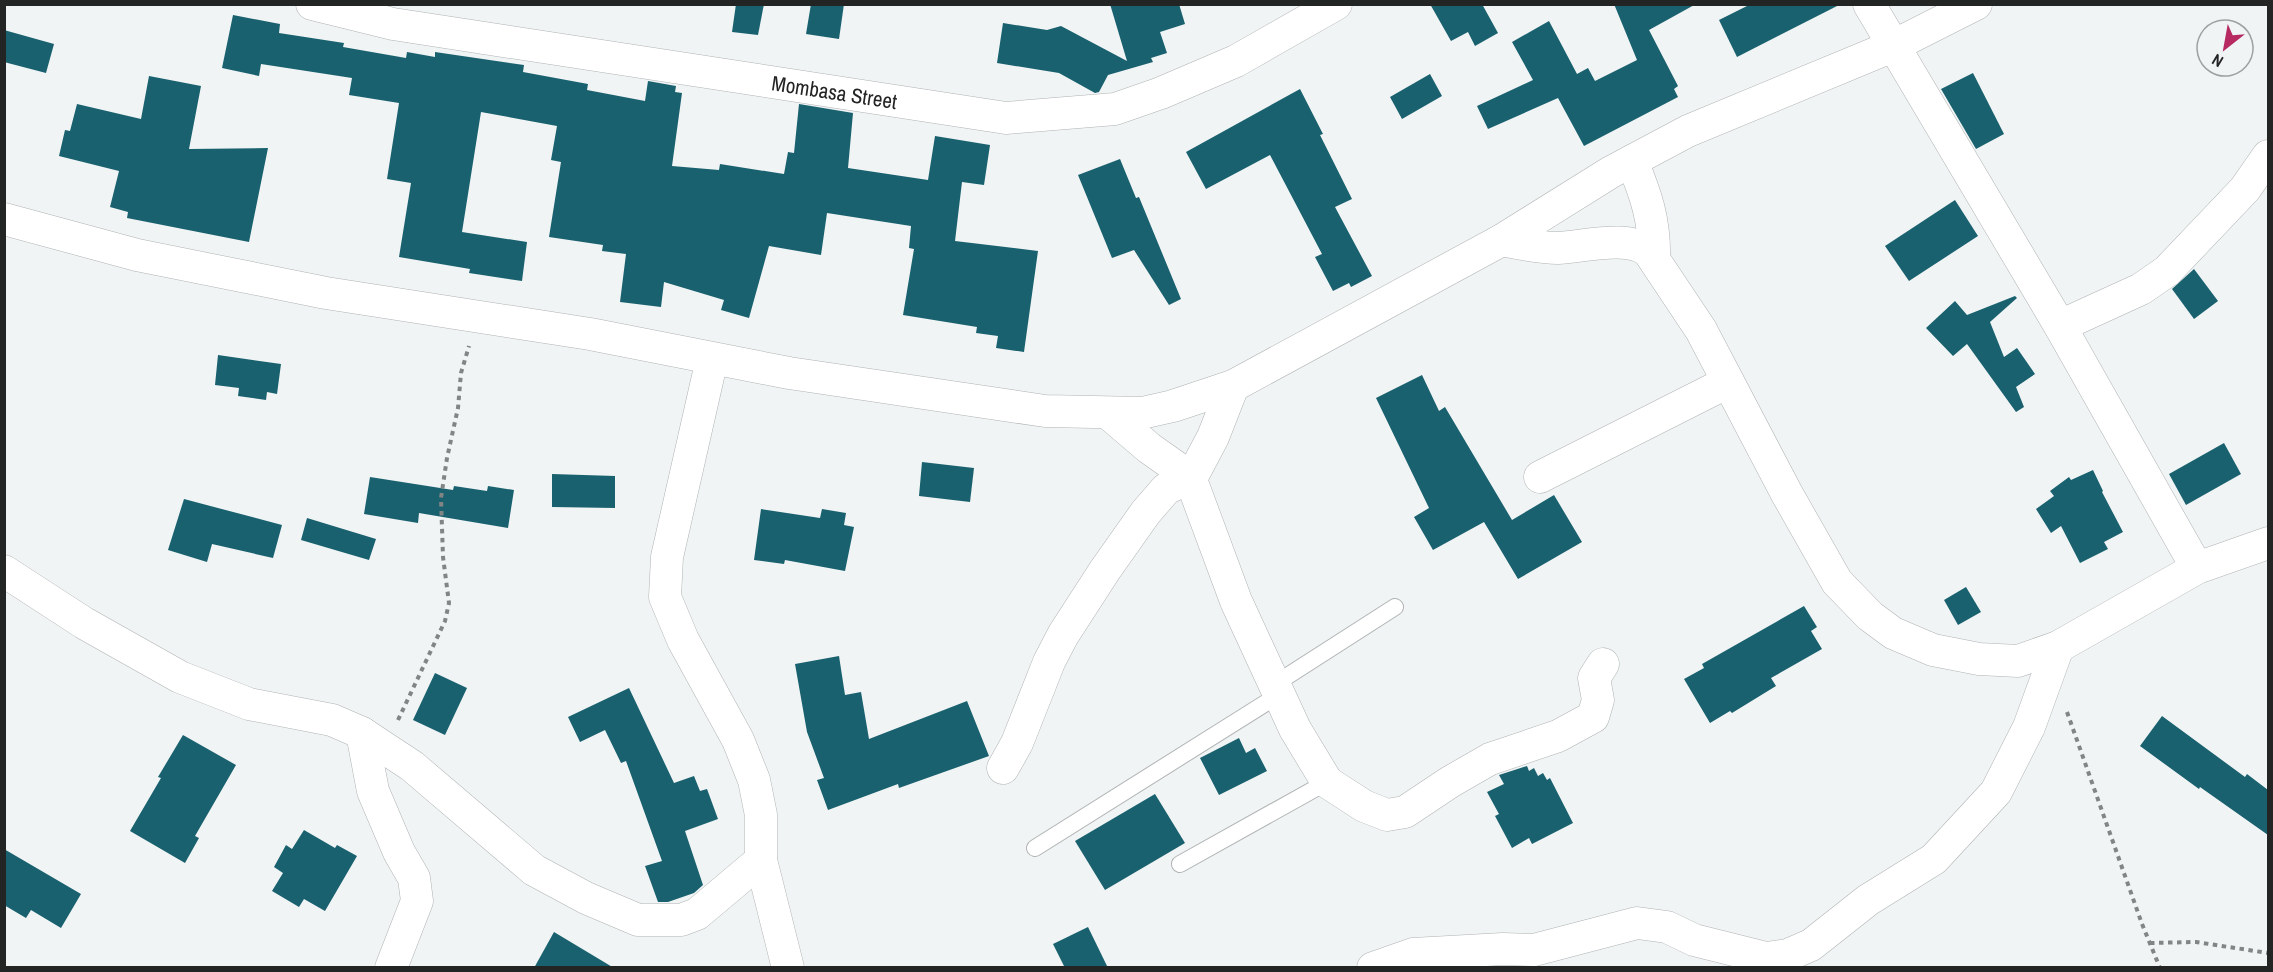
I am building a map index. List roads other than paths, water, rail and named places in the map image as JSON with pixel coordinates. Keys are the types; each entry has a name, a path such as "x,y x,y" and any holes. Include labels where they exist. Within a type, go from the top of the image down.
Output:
{"street":[{"name":"Mombasa Street","path":"312,4 393,24 1006,118 1115,109 1161,93 1236,61 1300,13 1336,4"},
{"path":"1869,4 2060,326 2197,568"},
{"path":"4,219 137,255 326,293 590,334 712,359 1045,411 1142,413 1173,406 1233,386 1502,240 1611,172 1688,131 1893,46 1976,4"},
{"path":"2060,326 2141,289 2167,271 2245,189 2265,164 2268,156"},
{"path":"1632,160 1650,208 1654,258"},
{"path":"1502,240 1539,247 1560,248 1594,243 1628,243 1645,249 1654,258 1701,330 1837,582 1870,616 1893,633 1933,650 1979,659 2018,661 2054,657 2197,568 2266,541"},
{"path":"712,359 667,557 665,597 683,640 738,740 754,780 761,816 761,860 788,968"},
{"path":"1540,477 1728,381"},
{"path":"1003,768 1017,743 1049,662 1063,635 1105,570 1155,500 1172,485 1190,477 1204,456 1233,386"},
{"path":"1108,413 1149,448 1190,477 1236,601 1295,729 1328,783 1364,806 1387,815 1405,813 1450,782 1490,759 1558,736 1593,717 1598,700 1594,678 1603,664"},
{"path":"4,571 84,623 180,677 249,704 332,720 375,741 412,766 534,870 586,898 638,920 681,920 697,914 761,860"},
{"path":"1373,968 1413,954 1503,949 1534,950 1637,923 1667,927 1694,940 1766,958 1788,956 1811,945 1868,900 1934,859 1996,792 2029,727 2054,657"},
{"path":"375,741 373,791 399,852 414,878 417,901 391,968"}],"lane":[{"path":"1035,848 1278,689 1395,607"},
{"path":"1180,864 1256,820 1328,783"}]}
